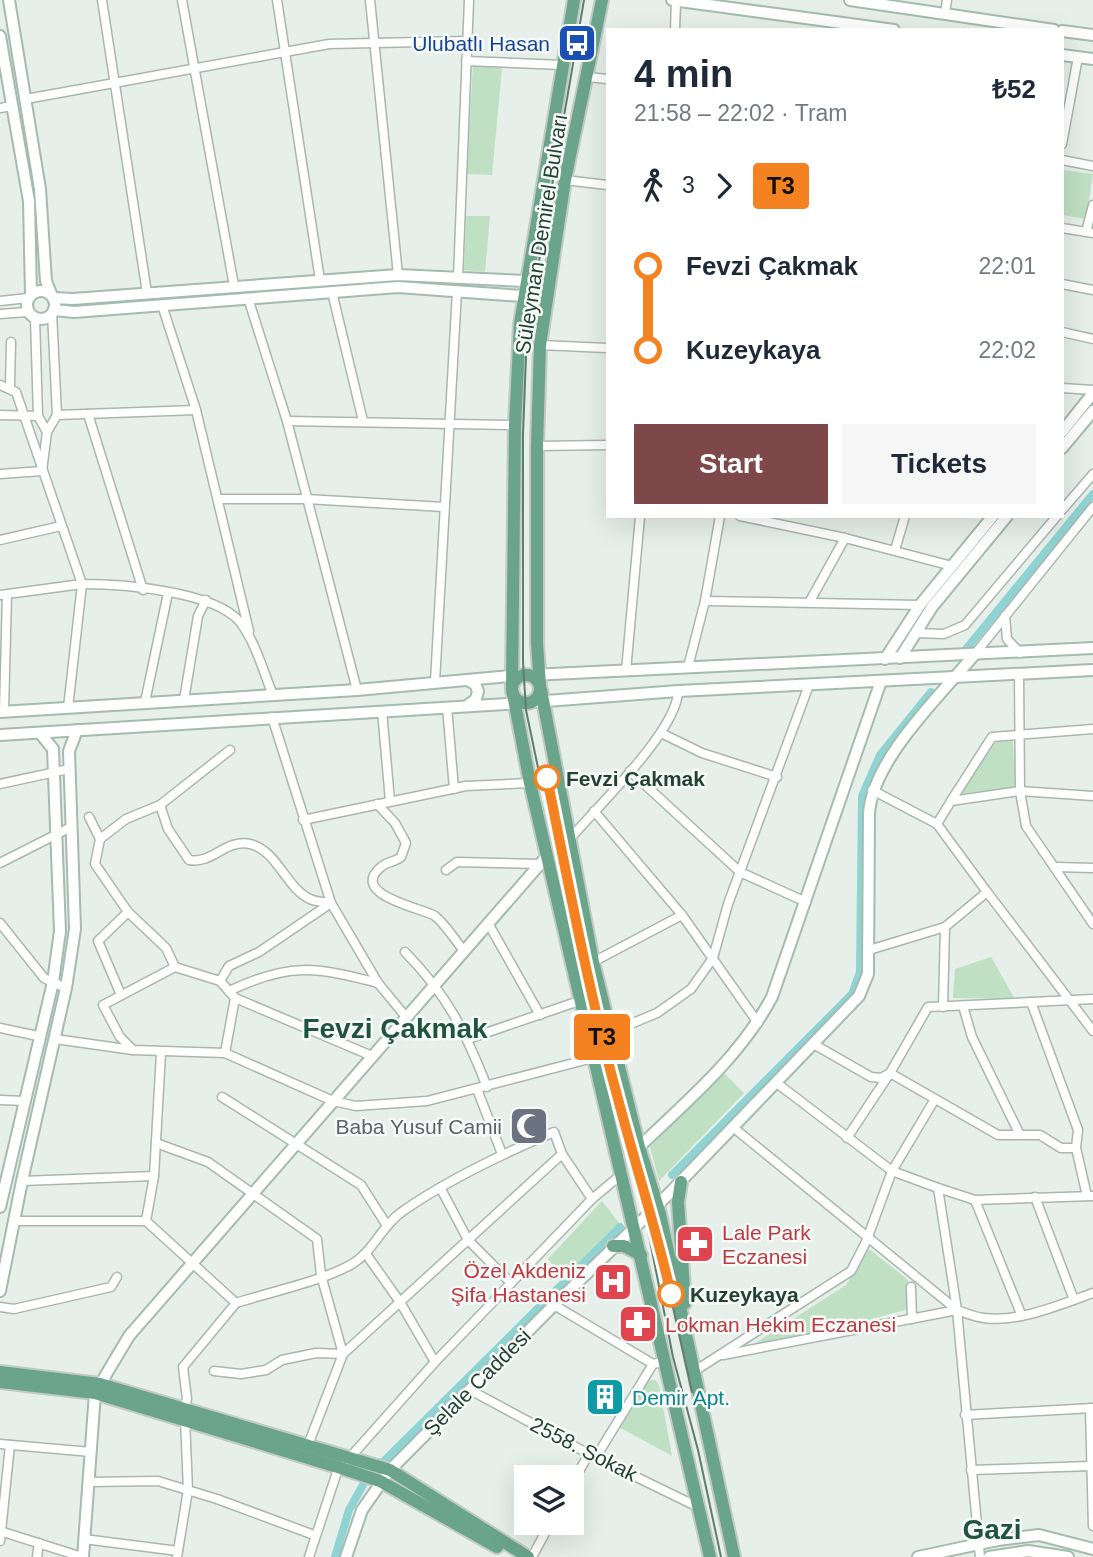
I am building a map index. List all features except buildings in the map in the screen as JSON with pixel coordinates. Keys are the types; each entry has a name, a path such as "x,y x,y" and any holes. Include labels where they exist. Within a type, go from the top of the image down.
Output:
{"main road":[{"name":"Süleyman Demirel Bulvarı","path":"575,0 525,281 515,425 516,536 527,689 530,783 544,860 623,1173 641,1255 659,1363 710,1557"},
{"name":"Süleyman Demirel Bulvarı","path":"602,0 565,180 540,345 527,689 569,841 593,962 639,1147 658,1205 686,1335"},
{"path":"681,1182 678,1202 686,1335 734,1557"},
{"path":"613,1246 624,1245 641,1255"},
{"path":"0,1372 97,1389 345,1463 390,1470 530,1557"},
{"path":"0,1382 97,1389"},
{"path":"185,1414 308,1445 380,1481 513,1557"}],"street":[{"path":"9,0 43,208 46,281 52,297 57,415 47,432 41,471"},
{"path":"102,0 147,293"},
{"path":"182,0 234,286"},
{"path":"277,0 320,280"},
{"path":"370,0 398,275"},
{"path":"458,278 469,0"},
{"path":"675,28 674,0 822,24 867,28"},
{"path":"850,0 1041,28"},
{"path":"945,13 947,0"},
{"path":"1064,31 1093,35"},
{"path":"0,36 29,201 29,296 38,416 47,432"},
{"path":"26,99 329,44 467,41"},
{"path":"1064,55 1093,60"},
{"path":"1064,123 1067,91 1078,57"},
{"path":"466,61 562,65"},
{"path":"588,77 606,79"},
{"path":"0,108 12,106"},
{"path":"1064,160 1093,166"},
{"path":"565,180 606,185"},
{"path":"1064,228 1090,233 1093,205"},
{"path":"0,300 29,296 39,290 52,297 398,275 525,281"},
{"path":"1064,285 1093,290"},
{"path":"0,314 32,315 45,319 53,312 398,287 523,296"},
{"path":"435,682 457,291"},
{"path":"332,292 363,421"},
{"path":"248,298 287,421 357,690"},
{"path":"162,305 196,410 250,637 273,695"},
{"path":"1064,332 1093,339"},
{"path":"10,387 11,342"},
{"path":"540,345 606,348"},
{"path":"0,384 16,392 82,584 68,708"},
{"path":"1064,388 1093,392"},
{"path":"1064,429 1093,392"},
{"path":"57,415 196,410"},
{"path":"1064,446 1093,411"},
{"path":"88,414 144,590"},
{"path":"0,415 38,416"},
{"path":"287,421 515,425"},
{"path":"537,446 606,445"},
{"path":"0,474 41,471"},
{"path":"1064,508 1093,474"},
{"path":"218,499 306,499 444,507"},
{"path":"1093,507 895,749 872,790 937,824 1093,1031"},
{"path":"626,671 640,518"},
{"path":"688,667 705,601 720,518"},
{"path":"895,550 904,518"},
{"path":"885,659 920,605 991,518"},
{"path":"900,658 932,607 1005,518"},
{"path":"916,633 944,635 965,625 1055,518"},
{"path":"773,520 951,566"},
{"path":"0,540 61,526"},
{"path":"810,601 845,538"},
{"path":"0,735 447,707 474,703 478,691 472,681 464,680 357,690 2,712 3,595 82,584 168,593 206,600 237,620 250,637"},
{"path":"145,702 168,593"},
{"path":"184,700 198,616 206,600"},
{"path":"705,601 920,605"},
{"path":"1005,617 1007,639 1020,653"},
{"path":"466,705 586,672 1093,648"},
{"path":"464,680 585,696 1093,670"},
{"path":"585,696 578,693 574,682 578,675 586,672"},
{"path":"1019,675 1020,791 1026,826 1093,924"},
{"path":"639,1147 729,1060 758,1023 772,997 881,681"},
{"path":"610,1032 657,1013 691,989 713,958 740,872 809,685"},
{"path":"569,841 661,733 678,699 678,691"},
{"path":"447,707 454,789"},
{"path":"382,711 390,801"},
{"path":"272,718 331,903 378,983 406,1017"},
{"path":"937,824 986,743 1003,734 1093,729"},
{"path":"0,1291 66,988 75,929 69,751 77,730"},
{"path":"0,1207 5,1163 25,1101 38,1036 53,982 60,931 53,749 40,733"},
{"path":"661,733 702,754 777,777"},
{"path":"100,839 126,819 160,805 230,750"},
{"path":"0,784 69,769"},
{"path":"631,771 740,872 806,902"},
{"path":"303,820 454,789 530,783"},
{"name":"Şelale Caddesi","path":"346,1557 362,1510 380,1481 778,1084 865,986 869,950 869,814 872,790"},
{"path":"951,801 1020,791 1093,796"},
{"path":"377,804 395,823 406,843 401,858 382,866 376,875 380,894 434,915 464,951"},
{"path":"160,805 168,830 189,860 209,859 232,844 252,844 265,852 309,899 331,903"},
{"path":"594,811 682,915 758,1023"},
{"path":"89,817 100,839 95,864 128,912 166,948 175,967"},
{"path":"0,863 71,827"},
{"path":"446,870 457,862 544,860"},
{"path":"0,1531 82,1557 97,1389 128,1336 544,860"},
{"path":"1056,867 1093,868"},
{"path":"869,950 944,927 987,892"},
{"path":"220,981 229,966 259,952 331,903"},
{"path":"121,995 98,942 128,912"},
{"path":"593,962 682,915"},
{"path":"0,923 44,978 66,988"},
{"path":"488,923 540,1015"},
{"path":"943,1007 944,927"},
{"path":"405,952 436,983 468,1040 487,1087"},
{"path":"133,1050 120,1037 103,1005 175,967 220,981 232,994 372,1056"},
{"path":"232,994 264,975 285,970 336,972 378,983"},
{"path":"225,1053 232,994"},
{"path":"847,1138 890,1073 928,1007 1093,999"},
{"path":"468,1040 579,1001"},
{"path":"778,1084 892,1171 938,1188 975,1200 1090,1196 1076,1148 1078,1130 1031,1002"},
{"path":"963,1006 972,1037 1019,1133"},
{"path":"0,1028 133,1050 225,1053 333,1101 356,1106 427,1101 593,1058"},
{"path":"815,1045 872,1077 881,1079 890,1073"},
{"path":"146,1220 154,1176 162,1053"},
{"path":"890,1073 998,1135 1040,1135 1061,1148 1076,1148"},
{"path":"477,1089 502,1154"},
{"path":"222,1097 361,1185 386,1224"},
{"path":"693,1372 851,1271 867,1239 892,1171 935,1099"},
{"path":"0,1100 25,1101"},
{"path":"734,1128 957,1310 984,1318 1021,1314 1093,1293"},
{"path":"84,1539 177,1554 188,1490 185,1414 187,1399 183,1367 236,1303 349,1266 366,1254 386,1224 502,1154 554,1132 562,1154 592,1199"},
{"path":"156,1143 208,1162 251,1195 306,1229 317,1239 321,1275 343,1354"},
{"path":"308,1445 343,1354 562,1154"},
{"path":"309,1557 314,1535 345,1463 435,1362 592,1199 623,1173"},
{"path":"22,1181 154,1176"},
{"path":"938,1188 957,1310 980,1557"},
{"path":"441,1189 468,1240 511,1283"},
{"path":"1035,1198 1074,1300"},
{"path":"975,1200 1021,1314"},
{"path":"13,1222 146,1220 236,1303"},
{"path":"366,1254 400,1301 435,1362"},
{"path":"0,1307 13,1309 111,1287 117,1277"},
{"path":"911,1287 912,1320"},
{"path":"554,1305 659,1363 584,1466"},
{"path":"719,1356 957,1310"},
{"path":"214,1371 241,1374 266,1370 282,1360 343,1354"},
{"name":"2558. Sokak","path":"470,1390 592,1455 698,1507"},
{"path":"965,1415 1091,1408 1093,1526"},
{"path":"0,1444 90,1452"},
{"path":"0,1541 10,1446"},
{"path":"971,1471 1091,1466"},
{"path":"88,1482 158,1481 314,1535"},
{"path":"530,1557 543,1535"},
{"path":"918,1557 1039,1535 1093,1549"},
{"path":"37,1557 39,1543"},
{"path":"989,1557 1028,1550 1068,1557"}],"green space":[{"path":"473,65 502,68 492,175 467,174"},
{"path":"1064,170 1093,174 1086,219 1064,215"},
{"path":"466,216 490,216 485,272 464,270"},
{"path":"1013,741 1015,787 961,794 995,742"},
{"path":"991,957 1015,999 953,998 955,969"},
{"path":"723,1072 744,1093 659,1181 650,1147"},
{"path":"602,1201 619,1223 565,1278 548,1259"},
{"path":"869,1249 908,1280 909,1309 759,1349 754,1344 846,1285"},
{"path":"655,1380 659,1385 672,1456 619,1427 643,1381"}],"waterway":[{"path":"967,648 1093,494"},
{"path":"672,1175 852,994 860,972 862,796 880,755 931,692"},
{"path":"382,1463 620,1227"},
{"path":"335,1557 349,1510 363,1485"}],"tram line":[{"path":"584,0 527,331 523,435 523,662 526,710 579,965 609,1088 640,1190 673,1357 698,1450 721,1557"},
{"name":"T3","path":"547,778 586,969 618,1100 659,1240 671,1294"},
{"path":"654,1222 692,1392"}],"place":[{"name":"Ulubatlı Hasan","path":"577,43"},
{"name":"Fevzi Çakmak","path":"547,778"},
{"name":"Baba Yusuf Camii","path":"529,1126"},
{"name":"Lale Park Eczanesi","path":"695,1244"},
{"name":"Özel Akdeniz Şifa Hastanesi","path":"613,1282"},
{"name":"Kuzeykaya","path":"671,1294"},
{"name":"Lokman Hekim Eczanesi","path":"638,1324"},
{"name":"Demir Apt.","path":"605,1397"}],"district":[{"name":"Fevzi Çakmak","path":"395,1028"},
{"name":"Gazi","path":"992,1529"}]}
